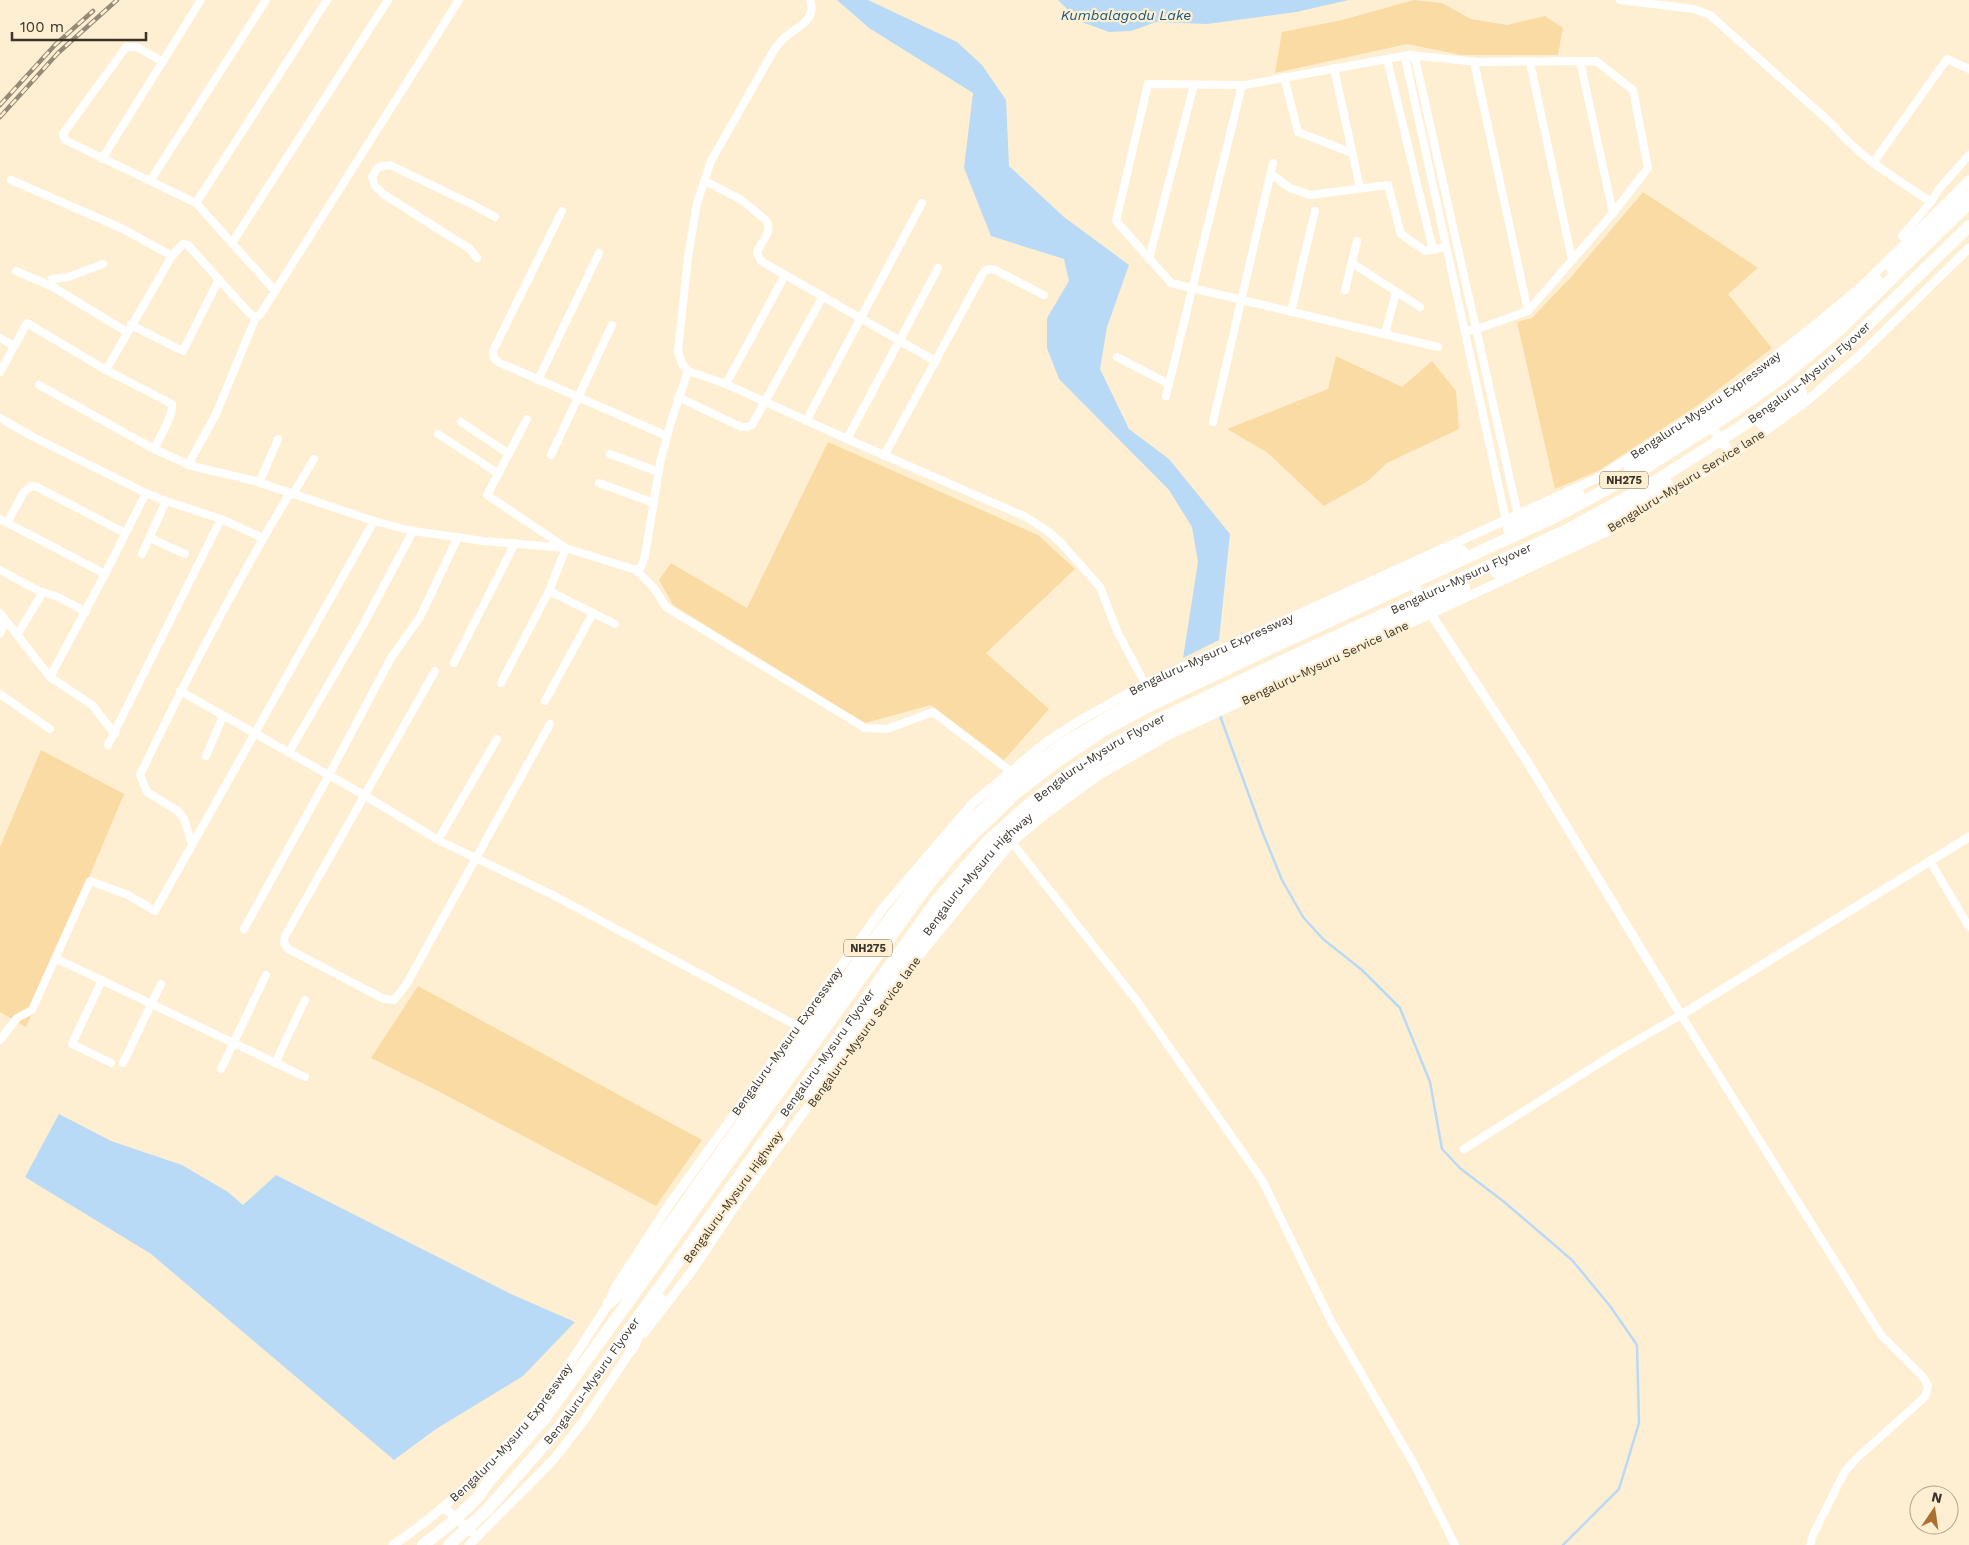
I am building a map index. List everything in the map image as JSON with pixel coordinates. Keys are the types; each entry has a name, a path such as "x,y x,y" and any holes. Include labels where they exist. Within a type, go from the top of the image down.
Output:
{"highway":[{"name":"Bengaluru-Mysuru Expressway","path":"609,1303 623,1291 879,933 931,866 967,826 1017,777 1060,746 1203,664 1408,571 1528,520 1620,474 1703,414 1786,361 1817,336 1870,288 1969,189"},
{"name":"Bengaluru-Mysuru Expressway","path":"1222,672 1560,515 1642,470 1733,412 1811,354 1863,307 1969,203"},
{"name":"Bengaluru-Mysuru Flyover","path":"449,1545 487,1510 558,1429 937,900 970,860 1027,806 1091,758 1138,730 1276,664 1567,530 1651,484 1742,426 1815,372 1875,318 1969,226"},
{"name":"Bengaluru-Mysuru Highway","path":"632,1348 639,1332 652,1312 748,1174 953,897 1057,793 1103,760 1427,610 1497,571 1558,546 1624,512 1729,451 1850,353 1969,236"},
{"name":"Bengaluru-Mysuru Flyover","path":"423,1545 450,1524 477,1498 544,1419 908,912 958,849 1016,793 1082,744 1130,716 1222,672"}],"street":[{"path":"102,159 202,0"},
{"path":"150,181 266,0"},
{"path":"196,203 327,0"},
{"path":"232,243 388,0"},
{"path":"188,465 216,414 256,317 262,313 459,0"},
{"path":"810,0 813,6 810,17 783,39 774,50 718,148 697,203 688,256 679,336 678,351 682,364 688,371 726,384 847,440 1026,517 1049,532 1100,587 1117,631 1145,684"},
{"path":"1620,0 1694,9 1710,15 1873,163 1931,202"},
{"path":"163,62 137,47 126,47 65,131 65,140 196,203 275,291"},
{"path":"1409,55 1406,62 1506,520"},
{"path":"1409,55 1415,58 1518,515"},
{"path":"1438,347 1171,283 1116,221 1148,84 1242,85 1409,55 1474,62 1596,61 1633,90 1648,168 1613,213 1528,311 1477,329 1464,331"},
{"path":"1387,58 1433,250"},
{"path":"1873,163 1947,59 1969,69"},
{"path":"1580,61 1613,213"},
{"path":"1474,62 1528,311"},
{"path":"1530,62 1572,260"},
{"path":"1334,68 1360,188"},
{"path":"1284,78 1298,132 1352,153"},
{"path":"1149,259 1194,84"},
{"path":"1166,396 1242,85"},
{"path":"1907,240 1902,236 1969,155"},
{"path":"1213,422 1274,163"},
{"path":"477,258 470,249 383,194 375,186 372,177 378,167 390,165 495,217"},
{"path":"1271,174 1290,188 1310,195 1388,185 1401,234 1425,251 1446,247"},
{"path":"11,180 122,228 172,256"},
{"name":"Bengaluru-Mysuru Expressway","path":"1408,571 1506,520 1598,478 1703,414 1842,303 1969,180"},
{"path":"705,181 740,199 766,220 768,233 758,248 758,257 761,261 935,361"},
{"path":"806,421 922,203"},
{"path":"562,211 493,351 492,357 538,380 667,436"},
{"path":"1291,312 1315,211"},
{"path":"1345,290 1357,241"},
{"path":"106,370 172,256 180,246 187,244 250,314 256,317"},
{"name":"Bengaluru-Mysuru Service lane","path":"1729,451 1808,400 1860,355 1969,248"},
{"path":"538,380 599,253"},
{"path":"1352,263 1420,307"},
{"path":"53,286 52,279 68,277 103,264"},
{"path":"847,440 938,268"},
{"path":"884,456 986,270 993,269 1044,295"},
{"path":"16,271 53,286 129,329 183,351 219,279"},
{"path":"726,384 786,275"},
{"path":"1385,334 1396,292"},
{"path":"678,398 741,426 748,427 752,425 823,296"},
{"path":"0,372 27,323 106,370 172,404 171,414 154,449"},
{"path":"551,456 612,325"},
{"path":"0,338 14,346"},
{"path":"1117,357 1169,384"},
{"path":"636,570 641,567 645,556 667,436 688,371"},
{"path":"39,385 154,449 188,465 259,483 374,521 413,531 566,548 636,570 654,588 666,607 865,728 887,729 933,712 1010,771"},
{"path":"1703,414 1729,451"},
{"path":"0,418 33,437 146,493 221,519 263,538"},
{"path":"527,419 487,496 566,548"},
{"path":"461,422 509,454"},
{"path":"438,434 499,474"},
{"path":"259,483 278,439"},
{"path":"610,454 659,472"},
{"path":"192,844 184,819 178,811 146,792 140,775 180,691 263,538 314,459"},
{"path":"599,483 654,503"},
{"path":"105,574 4,521 24,492 31,486 37,487 125,533"},
{"path":"50,677 86,612 146,493"},
{"path":"142,554 166,501"},
{"path":"108,745 221,519"},
{"path":"0,1040 17,1018 32,1010 90,881 128,895 155,911 374,521"},
{"path":"289,752 362,627 413,531"},
{"path":"244,929 329,776 391,658 420,617 458,537"},
{"path":"150,538 185,554"},
{"path":"454,663 516,543"},
{"path":"501,683 549,591 566,548"},
{"path":"0,570 86,612"},
{"path":"1408,571 1427,610 1528,763 1681,1015 1881,1335 1924,1377 1928,1386 1925,1397 1859,1456 1845,1472 1813,1535 1810,1545"},
{"path":"549,591 615,624"},
{"path":"16,635 43,592"},
{"path":"545,701 593,613"},
{"path":"2,617 50,677 92,705 115,734"},
{"path":"0,634 2,617"},
{"name":"Bengaluru-Mysuru Expressway","path":"393,1545 413,1532 443,1507 498,1455 533,1415 609,1303 615,1288 669,1205 883,908 973,803 1045,743 1079,721 1145,684 1203,664"},
{"path":"434,672 285,936 284,943 288,949 384,999 394,1000 406,985 550,724"},
{"path":"180,691 364,795 438,840 551,894 799,1027"},
{"path":"0,694 50,729"},
{"path":"206,756 223,716"},
{"path":"438,840 496,739"},
{"path":"1464,1149 1620,1050 1681,1015 1969,837"},
{"path":"1009,839 1136,1001 1262,1180 1332,1323 1415,1466 1455,1545"},
{"path":"1930,861 1969,927"},
{"path":"57,958 305,1077"},
{"path":"221,1069 266,975"},
{"path":"102,980 72,1044 111,1062"},
{"path":"123,1063 161,984"},
{"path":"275,1063 305,1000"},
{"name":"Bengaluru-Mysuru Highway","path":"478,1537 554,1459 585,1418 632,1348"},
{"path":"443,1507 478,1537"},
{"name":"NH275","path":"469,1545 478,1537"}],"shaded area":[{"path":"1414,0 1442,3 1471,19 1507,25 1545,16 1563,28 1558,55 1461,55 1407,44 1275,73 1282,32 1342,20"},
{"path":"1643,192 1758,268 1728,294 1772,348 1698,405 1598,471 1555,489 1517,322 1532,318 1572,276"},
{"path":"1336,356 1402,387 1432,361 1456,391 1459,429 1387,463 1368,481 1324,506 1268,453 1227,429 1328,389"},
{"path":"828,442 1038,535 1075,569 986,653 1049,709 1004,760 931,705 865,723 673,605 659,580 671,563 747,608"},
{"path":"41,750 124,794 26,1027 0,1012 0,847"},
{"path":"418,986 702,1140 656,1206 436,1090 371,1058"}],"water":[{"path":"837,0 868,0 957,42 982,65 1006,100 1009,166 1064,217 1129,265 1107,327 1100,369 1129,429 1169,459 1230,534 1219,640 1183,658 1198,562 1192,527 1169,490 1059,379 1047,348 1047,318 1069,281 1064,259 991,236 964,168 973,93 869,28"},
{"name":"Kumbalagodu Lake","path":"1058,0 1349,0 1296,12 1207,24 1156,22 1131,31 1109,32 1079,21"},
{"path":"59,1114 111,1141 182,1165 228,1192 243,1205 276,1175 511,1294 575,1322 523,1376 436,1429 394,1460 151,1254 25,1177"}],"waterway":[{"path":"1219,713 1282,880 1303,917 1323,939 1362,970 1400,1008 1430,1082 1442,1149 1461,1169 1503,1201 1572,1260 1610,1306 1637,1345 1639,1423 1619,1489 1563,1545"}],"railway":[{"path":"0,117 58,53 117,0"},
{"path":"0,105 55,45 93,11"}]}
